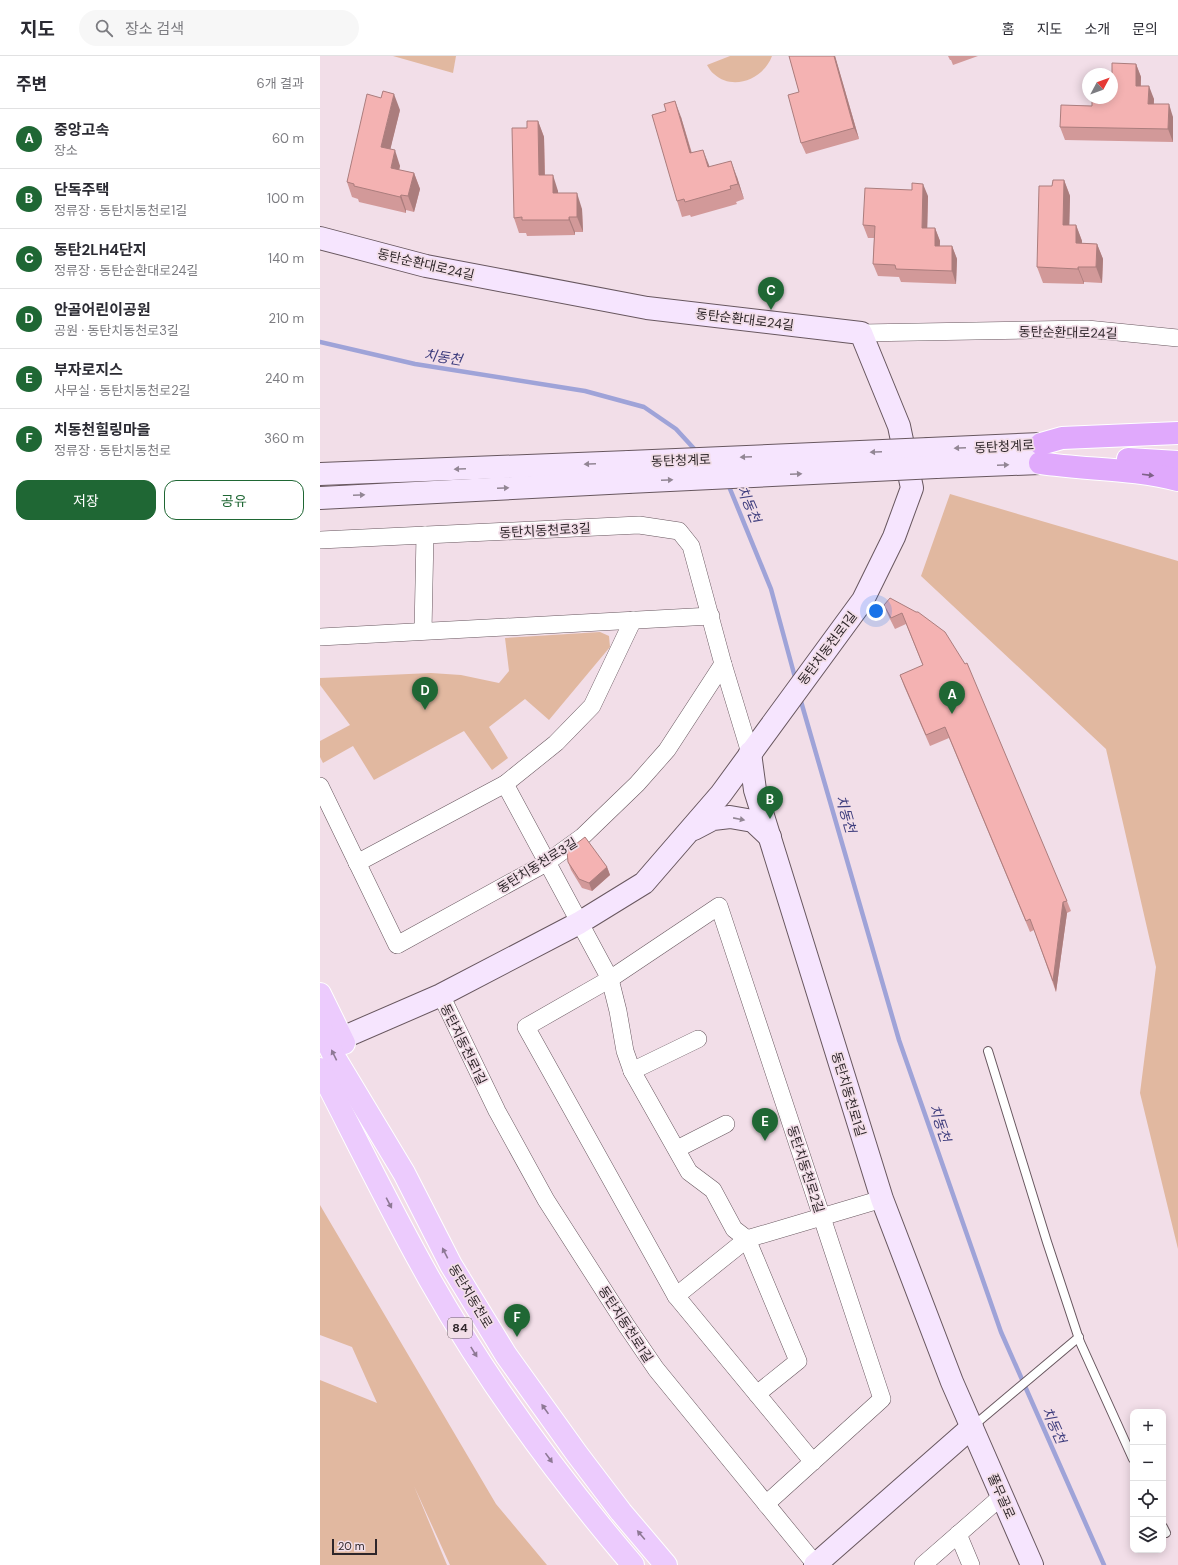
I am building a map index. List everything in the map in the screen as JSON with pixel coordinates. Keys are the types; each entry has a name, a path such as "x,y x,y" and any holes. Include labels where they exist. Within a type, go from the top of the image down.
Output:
{"highway":[{"path":"1040,454 1062,438 1178,433"},
{"path":"1040,454 1064,448 1178,451"},
{"path":"1040,454 1060,459 1092,458 1178,462"},
{"path":"1040,454 1090,468 1178,480"}],"main road":[{"path":"320,994 342,1038 404,1173"},
{"name":"동탄치동천로","path":"320,1027 336,1060 404,1173 451,1265 506,1355 577,1454 621,1512 666,1565"},
{"name":"동탄치동천로","path":"320,1069 431,1281 491,1378 590,1515 633,1565"},
{"path":"320,1095 376,1178"}],"street":[{"name":"동탄순환대로24길","path":"320,238 426,266 647,308 861,333 1087,329 1178,338"},
{"name":"동탄치동천로1길","path":"342,1038 441,995 579,923 644,883 721,794 755,745 863,600 894,537 912,488 899,426 861,333"},
{"name":"동탄청계로","path":"320,498 628,472 1040,454"},
{"name":"동탄청계로","path":"320,474 628,472"},
{"name":"동탄치동천로3길","path":"320,540 639,526 679,532 691,546 723,664 755,745"},
{"path":"423,631 425,535"},
{"path":"320,637 711,616"},
{"path":"357,863 505,784 556,743 592,706 632,620"},
{"name":"동탄치동천로3길","path":"320,786 397,945 546,862 582,837 637,784 667,750 723,664"},
{"name":"동탄치동천로1길","path":"755,745 755,790 882,1199 952,1382 972,1427"},
{"path":"505,784 610,979 618,1011 625,1051 632,1071 689,1172 713,1190 734,1229 747,1240 798,1361 757,1394"},
{"path":"690,831 713,819 730,817 752,821 770,837"},
{"name":"동탄치동천로2길","path":"766,1504 813,1462 882,1399 719,906 610,979 526,1027 676,1296 813,1462"},
{"name":"동탄치동천로1길","path":"441,995 497,1111 535,1180 617,1312 656,1369 816,1565"},
{"path":"632,1071 698,1039"},
{"path":"676,1149 726,1124"},
{"path":"676,1296 747,1240 882,1199"},
{"path":"816,1565 972,1427"},
{"name":"풀무골로","path":"972,1427 1032,1565"},
{"path":"923,1565 1002,1496"},
{"path":"958,1534 971,1565"}],"lane":[{"path":"988,1051 1079,1337 1130,1453"},
{"path":"972,1427 1079,1337"}],"shaded area":[{"path":"393,56 456,56 453,73"},
{"path":"730,56 772,56 768,64 755,76 748,80 730,82 713,73 707,65"},
{"path":"950,494 1178,561 1178,1249 1140,1093 1156,967 1106,749 921,576"},
{"path":"600,632 609,636 610,647 549,720 525,699 489,727 508,758 492,770 464,731 374,780 353,746 323,763 320,757 320,741 350,725 320,685 320,678 431,673 461,675 499,683 509,671 505,638"},
{"path":"320,1205 496,1504 547,1565 450,1565 414,1486 447,1565 320,1565 320,1380 377,1403 352,1347 320,1335"}],"building":[{"path":"789,56 834,56 854,128 801,143 788,95 799,92"},
{"path":"1112,63 1136,64 1136,86 1149,86 1148,104 1169,104 1168,129 1060,127 1061,105 1092,106 1092,104 1118,104 1118,68 1112,68"},
{"path":"383,91 394,94 381,147 395,150 391,168 414,173 408,196 401,195 400,197 354,186 354,184 347,182 367,94 381,98"},
{"path":"675,101 690,153 703,150 708,167 731,161 738,184 730,186 731,189 685,202 684,199 677,201 652,115 666,111 664,104"},
{"path":"527,121 538,121 539,175 553,175 553,193 577,193 577,217 569,217 569,220 522,220 522,217 514,218 512,128 527,128"},
{"path":"1053,180 1064,180 1063,225 1076,225 1076,243 1097,244 1096,267 1078,267 1078,269 1037,267 1039,186 1052,186"},
{"path":"912,183 923,184 922,228 935,228 935,246 952,246 952,271 896,269 895,265 873,264 875,226 863,225 865,188 912,190"},
{"path":"890,598 918,612 945,632 965,664 967,663 1067,901 1063,902 1053,981 1030,919 1026,921 945,727 926,735 900,675 923,665 902,613 891,618 884,605"},
{"path":"585,837 607,867 589,883 579,879 568,862 567,851"}],"waterway":[{"name":"치동천","path":"320,342 415,364 585,391 644,407 676,429 698,453"},
{"name":"치동천","path":"728,484 771,589 796,681"},
{"name":"치동천","path":"800,698 899,1040 1001,1332 1104,1565"}],"place":[{"name":"동탄2LH4단지","path":"771,310"},
{"name":"안골어린이공원","path":"425,710"},
{"name":"중앙고속","path":"952,714"},
{"name":"단독주택","path":"770,819"},
{"name":"부자로지스","path":"765,1141"},
{"name":"치동천힐링마을","path":"517,1337"}]}
